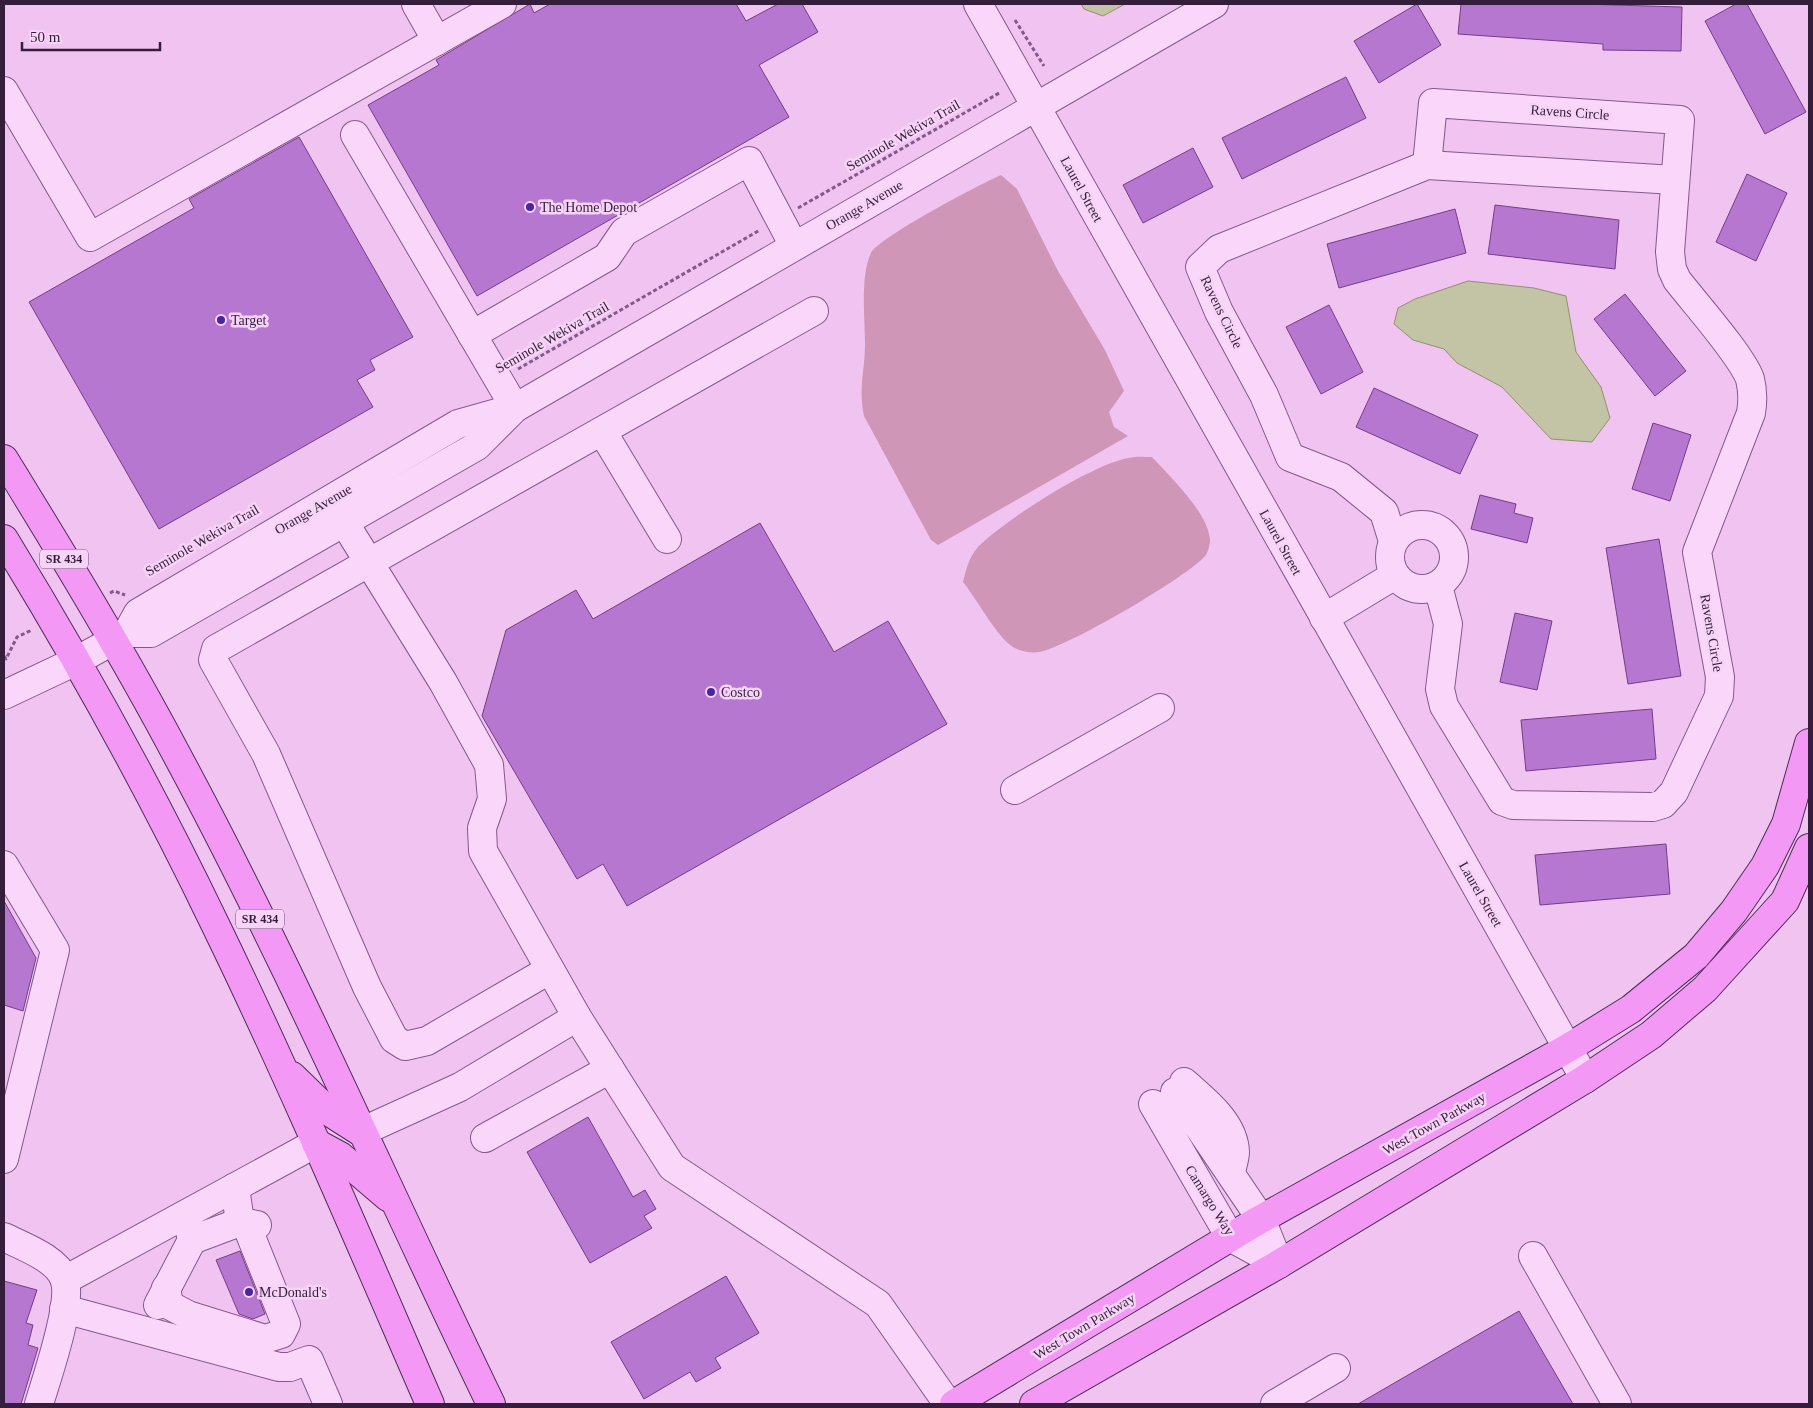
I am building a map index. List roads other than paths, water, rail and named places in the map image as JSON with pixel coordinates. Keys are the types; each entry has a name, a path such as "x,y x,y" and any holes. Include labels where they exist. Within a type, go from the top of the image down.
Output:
{"main road":[{"name":"SR 434","path":"4,460 120,637 243,883 491,1404"},
{"name":"SR 434","path":"4,539 76,661 145,786 214,921 316,1143 430,1404"},
{"name":"West Town Parkway","path":"954,1404 1230,1237 1568,1048 1632,1009 1688,962 1734,911 1765,866 1786,824 1809,743"},
{"path":"1034,1404 1279,1264 1585,1078 1651,1035 1705,989 1784,901 1809,848"},
{"path":"280,1064 328,1111 361,1132"},
{"path":"316,1143 340,1156 394,1203"}],"street":[{"path":"416,4 437,41"},
{"path":"5,98 90,237 502,4"},
{"name":"Laurel Street","path":"978,4 1585,1078"},
{"name":"Orange Avenue","path":"4,695 76,661 120,637 151,633 476,446 515,408 1214,4"},
{"name":"Ravens Circle","path":"1427,165 1433,103 1680,120 1670,252 1672,269 1677,280 1736,355 1749,377 1753,396 1751,413 1701,537 1697,552 1719,668 1719,696 1674,792 1663,804 1653,807 1513,805 1502,801 1444,706 1440,689 1448,624 1438,586"},
{"path":"355,135 515,408"},
{"path":"472,335 607,257 624,232 749,161 794,246"},
{"name":"Ravens Circle","path":"1395,575 1389,557 1393,541 1384,512 1341,477 1290,457 1264,396 1219,312 1200,267 1219,249 1427,165 1675,180"},
{"path":"549,970 427,1041 406,1046 394,1039 368,987 266,754 213,660 216,649 814,311"},
{"name":"Orange Avenue","path":"120,637 138,613 458,424 515,408"},
{"path":"602,431 666,539"},
{"path":"344,522 443,682 489,765 492,799 482,828 483,851 577,1017 672,1167 878,1304 948,1404"},
{"path":"1324,618 1395,575 1405,586 1422,590 1438,586 1451,574 1455,557 1451,540 1439,528 1422,524 1405,528 1393,541"},
{"path":"1015,790 1160,708"},
{"path":"4,865 55,950 4,1159"},
{"path":"361,1132 460,1087 577,1017"},
{"path":"485,1138 610,1069"},
{"name":"Camargo Way","path":"1171,1093 1230,1172 1261,1219 1279,1264 1230,1237 1171,1093"},
{"path":"65,1280 316,1143"},
{"path":"166,1288 169,1305 188,1315 265,1339 281,1334 286,1324 248,1229 240,1222 236,1187"},
{"path":"186,1214 192,1240"},
{"path":"144,1330 192,1240 240,1222 261,1225 309,1360 328,1404"},
{"path":"4,1237 32,1250 53,1265 65,1280 64,1309 39,1404"},
{"path":"1533,1256 1617,1404"},
{"path":"64,1309 279,1367 290,1367 309,1360"},
{"path":"977,1404 1056,1358 1072,1333"},
{"path":"1275,1404 1336,1368"}],"place":[{"name":"The Home Depot","path":"530,207"},
{"name":"Target","path":"221,320"},
{"name":"Costco","path":"711,692"},
{"name":"McDonald's","path":"249,1292"}]}
